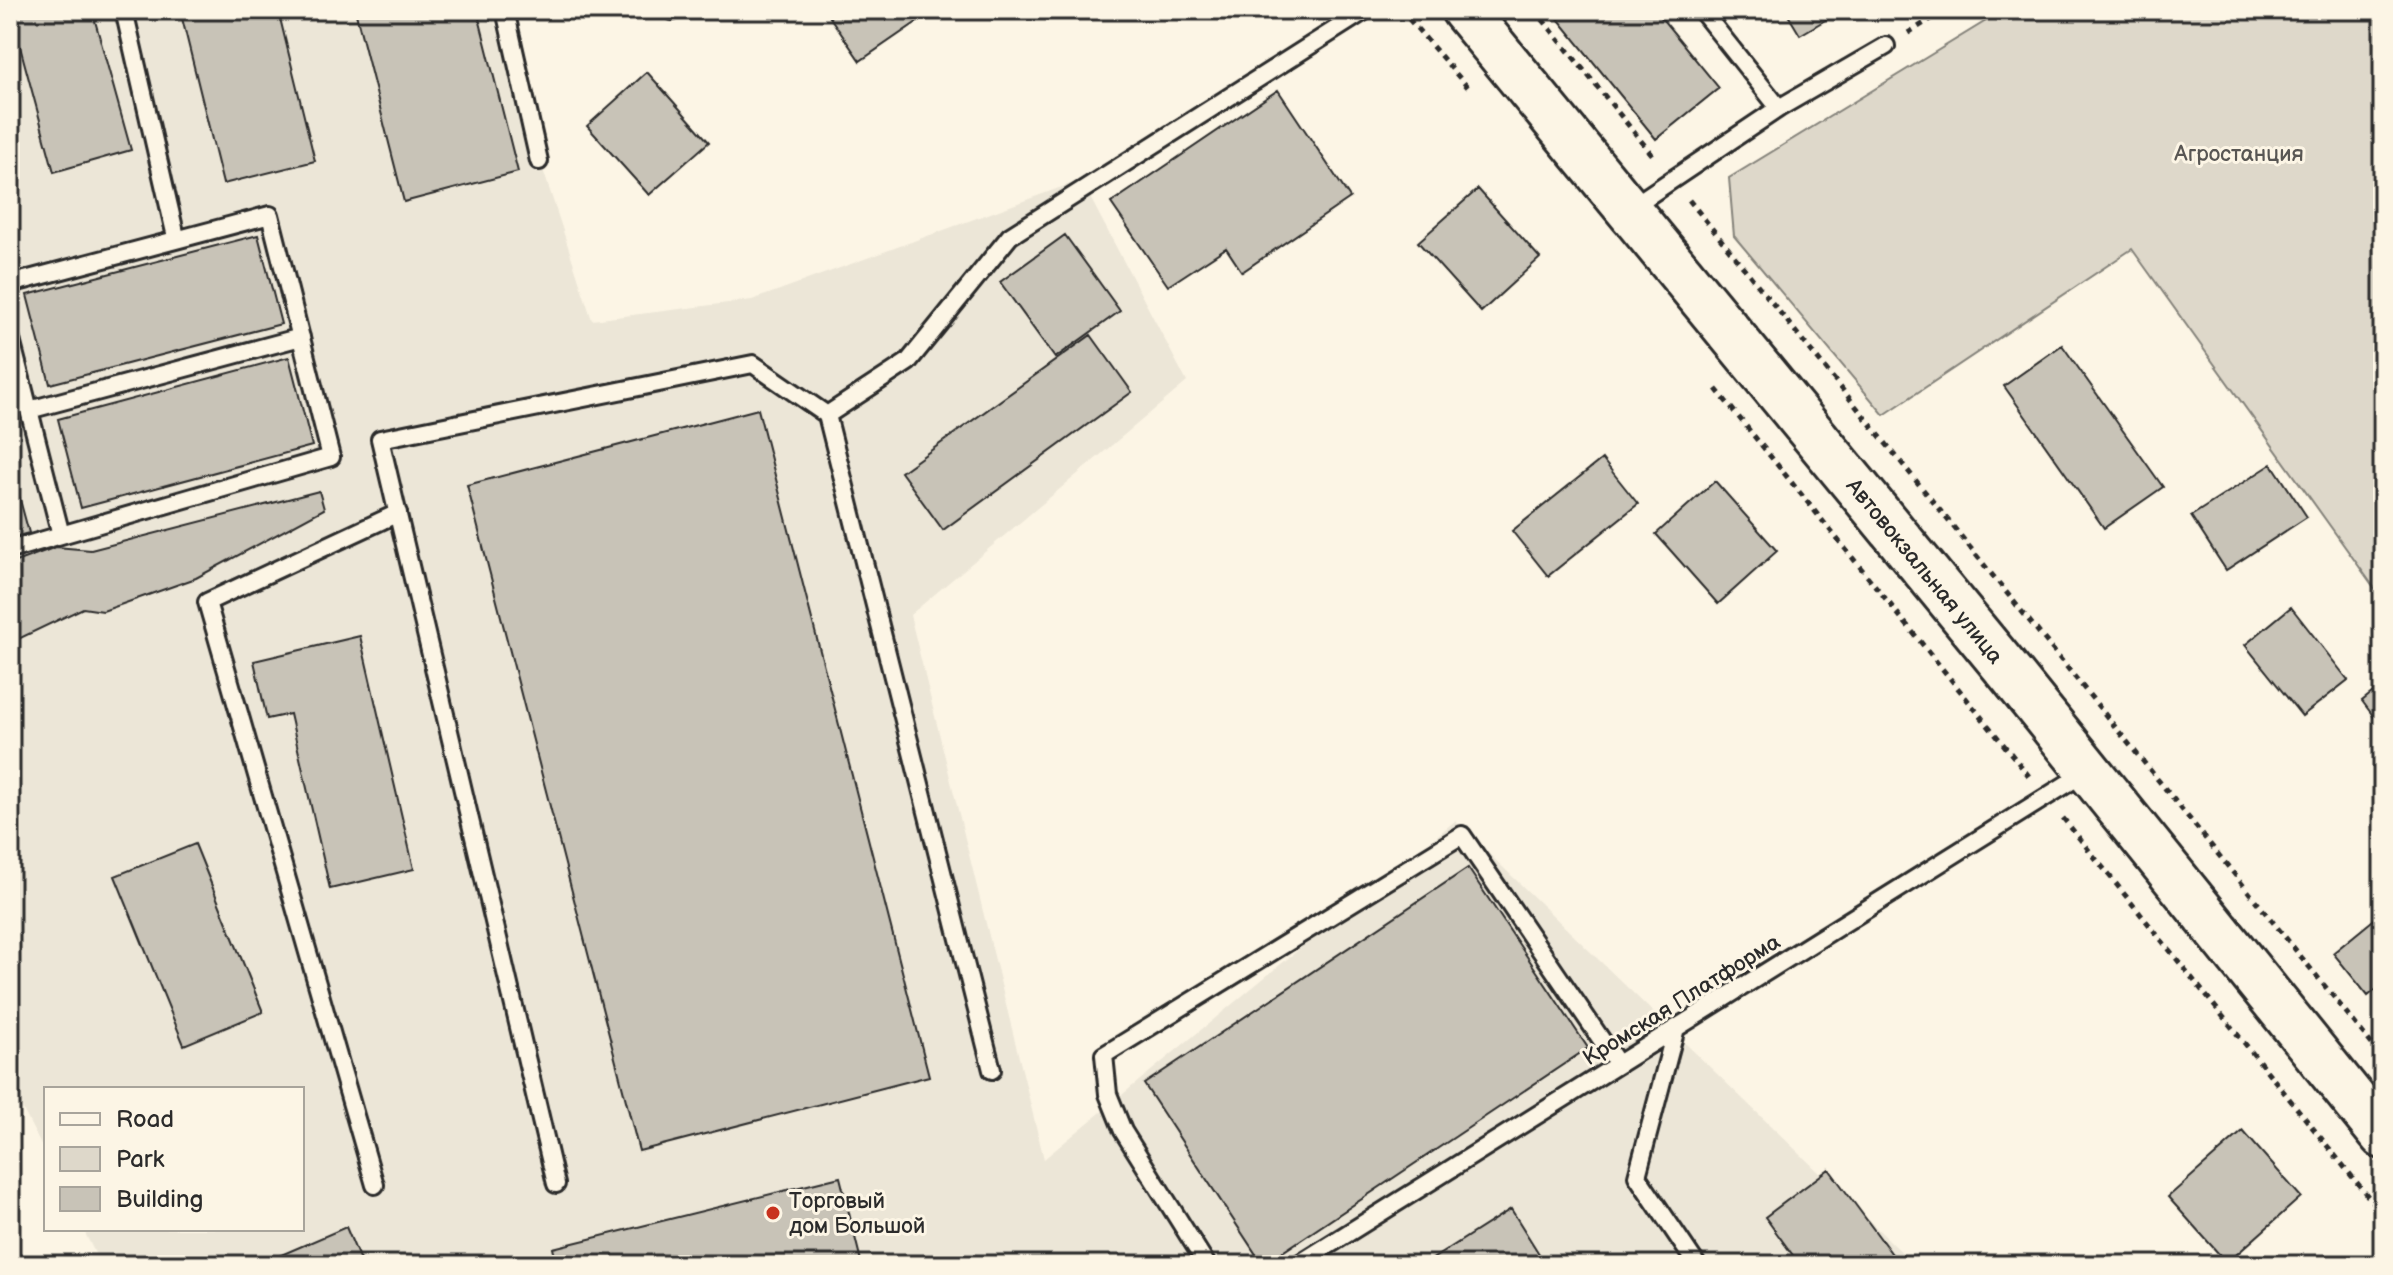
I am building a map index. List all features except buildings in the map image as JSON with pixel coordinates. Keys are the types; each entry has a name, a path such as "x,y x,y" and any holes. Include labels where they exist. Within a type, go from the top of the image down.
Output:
{"street":[{"name":"Автовокзальная улица","path":"1464,10 1630,208 2383,1136"}],"lane":[{"path":"124,10 176,237"},
{"path":"505,10 539,161"},
{"path":"827,415 908,362 1010,236 1366,10"},
{"path":"1701,10 1779,108"},
{"path":"1630,208 1779,108 1886,46"},
{"path":"10,284 176,237 270,215 331,457 10,550"},
{"path":"10,336 61,535"},
{"path":"29,410 301,337"},
{"path":"556,1184 380,439 753,364 827,415 992,1070"},
{"path":"375,1185 207,602 398,513"},
{"name":"Кромская Платформа","path":"1297,1265 2087,771"},
{"path":"1207,1265 1123,1131 1108,1094 1104,1055 1462,835 1618,1064"},
{"path":"1676,1028 1637,1176 1697,1265"}],"path":[{"path":"1401,10 1481,103"},
{"path":"1535,10 2383,1058"},
{"path":"1886,46 1946,10"},
{"path":"1707,377 1870,584 2383,1215"}],"shaded area":[{"path":"10,10 491,10 592,320 752,300 1081,180 1187,382 910,615 1044,1159 1455,821 1915,1265 101,1265 84,1231 304,1231 304,1087 44,1087 44,1151 10,1084"}],"green space":[{"name":"Агростанция","path":"2004,10 2383,10 2383,600 2132,249 1884,415 1734,236 1729,178"}],"place":[{"name":"Торговый дом Большой","path":"773,1213"}]}
